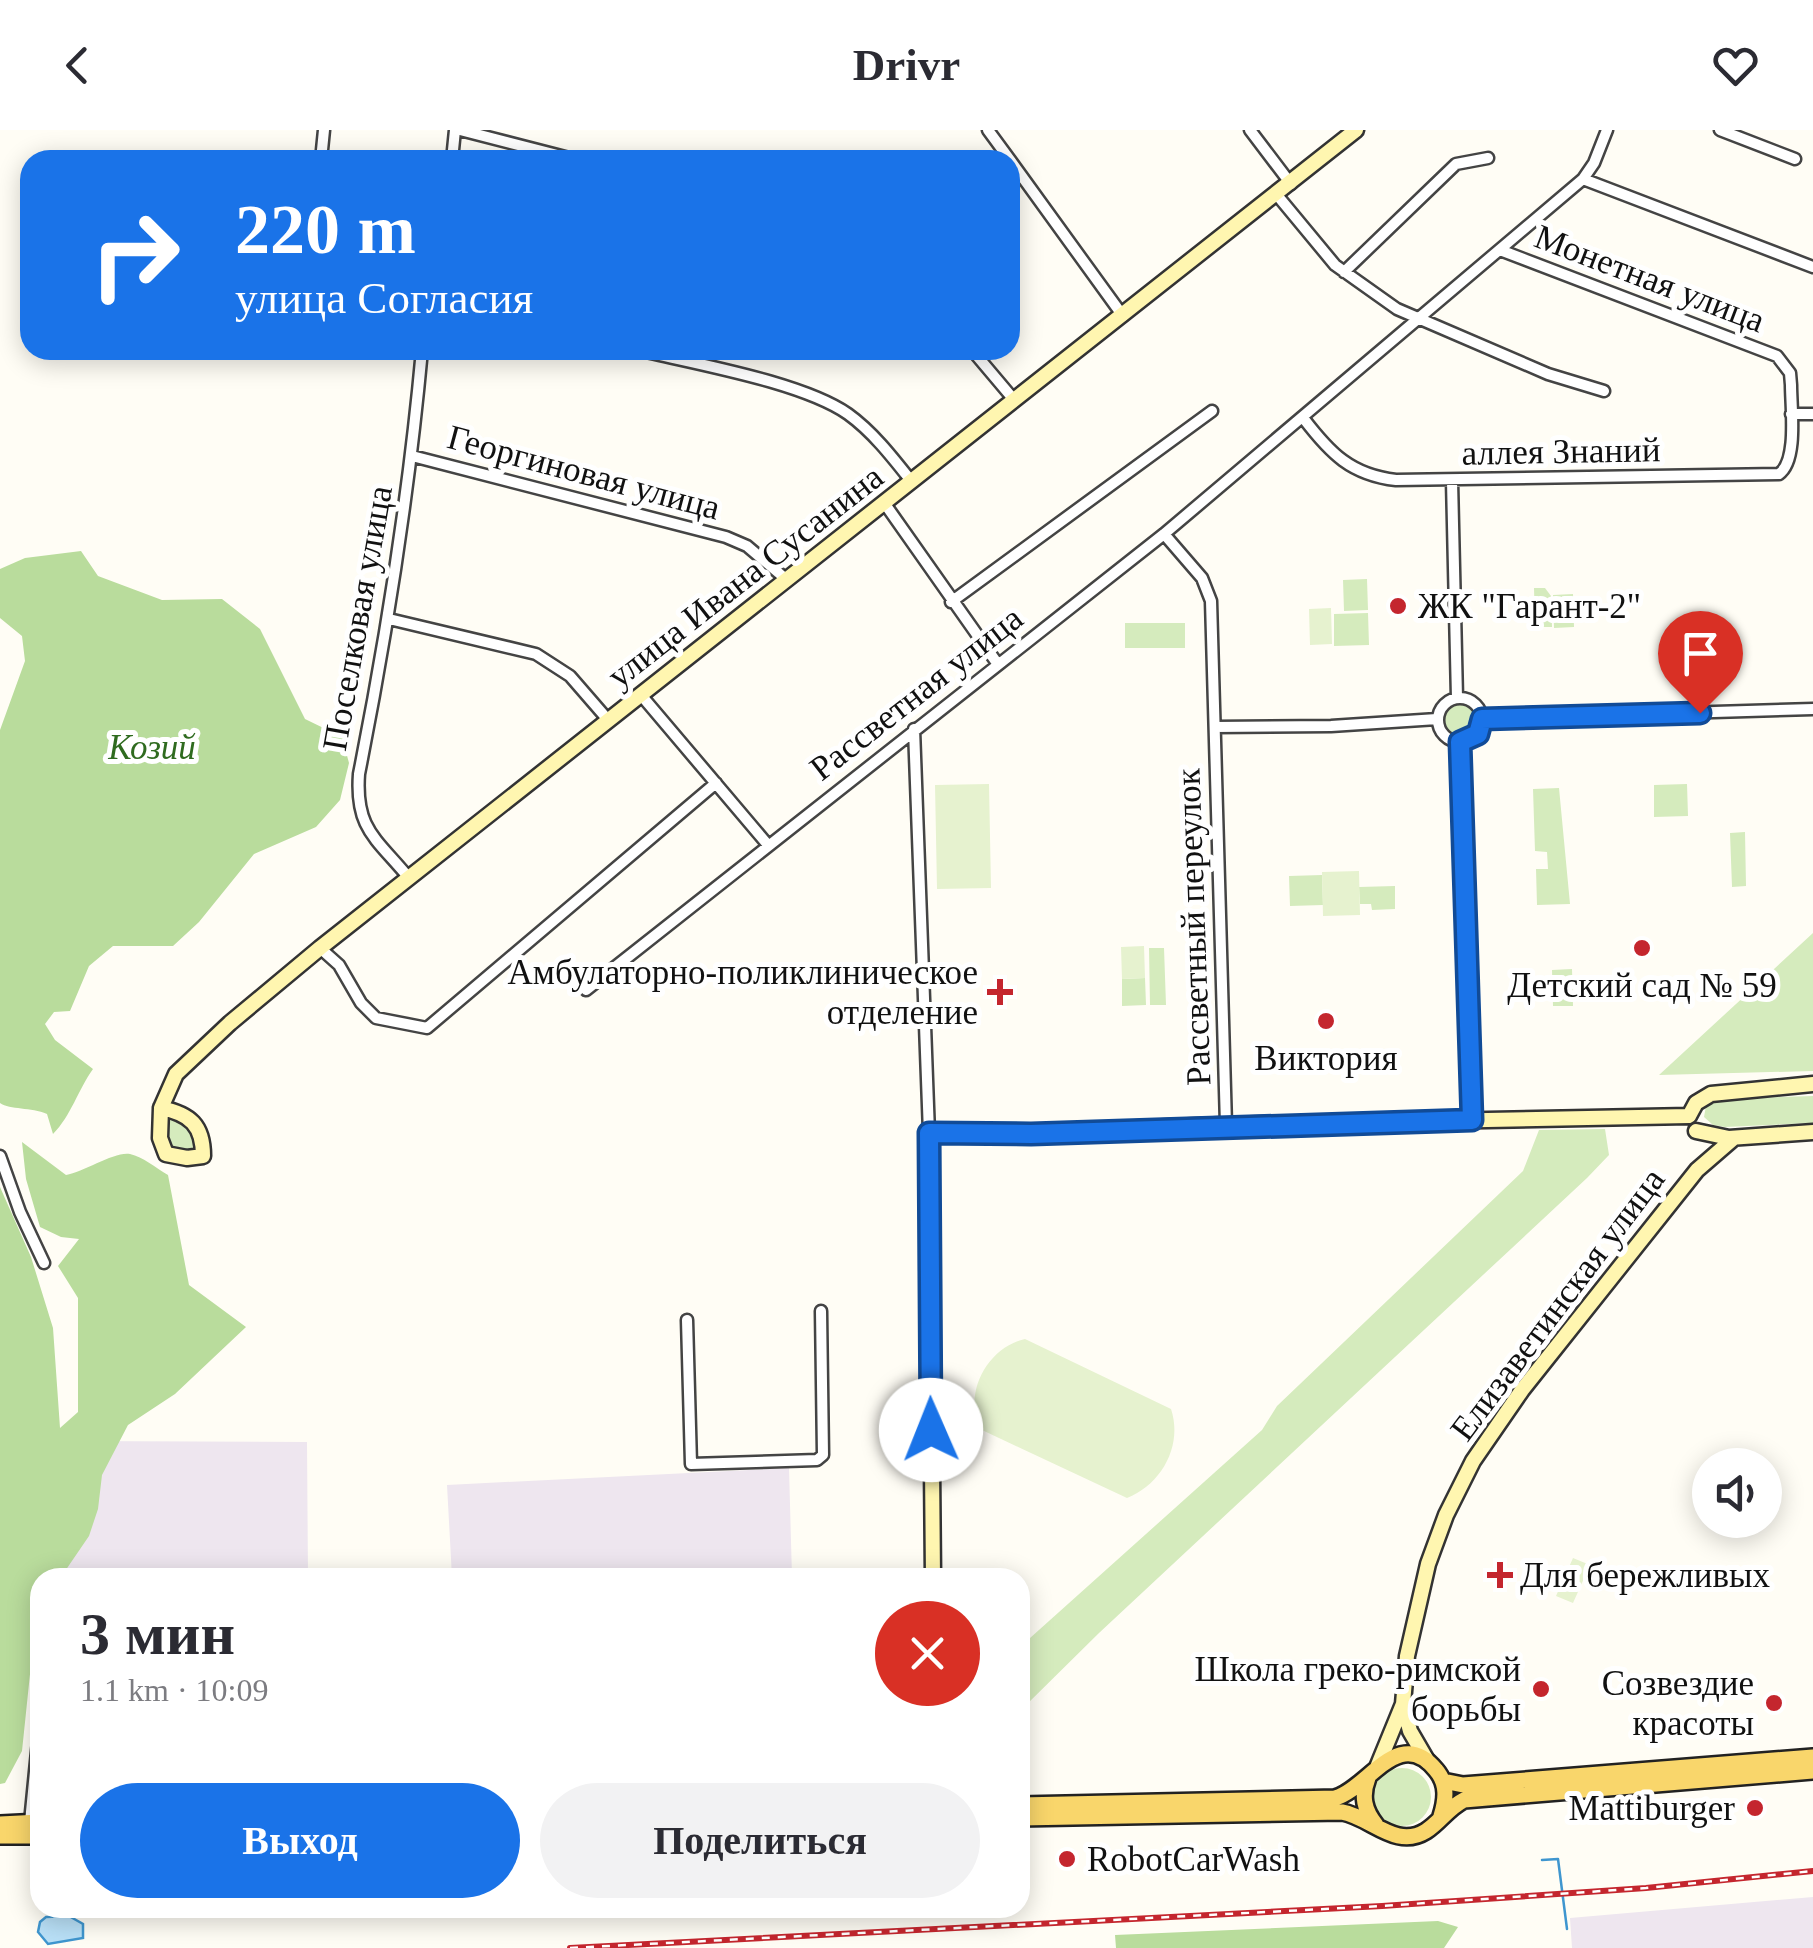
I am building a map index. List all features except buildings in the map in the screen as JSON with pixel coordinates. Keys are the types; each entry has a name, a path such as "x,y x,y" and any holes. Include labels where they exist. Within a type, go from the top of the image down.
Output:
{"main road":[{"path":"1030,1805 1336,1798 1403,1755 1429,1763 1442,1780 1446,1793 1440,1816"},
{"path":"1442,1780 1463,1786 1813,1757"},
{"path":"1373,1771 1364,1786 1365,1808 1376,1825"},
{"path":"1030,1818 1342,1812 1392,1835 1414,1836 1464,1800 1813,1771"},
{"path":"0,1824 30,1826"},
{"path":"0,1836 30,1828"}],"street":[{"path":"458,130 538,150"},
{"path":"1250,130 1291,184"},
{"name":"улица Ивана Сусанина","path":"161,1108 176,1074 320,948 1356,130"},
{"path":"1419,320 1583,179 1606,130"},
{"path":"1720,130 1795,158"},
{"path":"1344,272 1456,164 1488,158"},
{"path":"1020,174 1123,316"},
{"path":"1583,179 1813,267"},
{"path":"1277,195 1344,272 1396,309 1548,374 1604,391"},
{"name":"Монетная улица","path":"1500,250 1777,356 1790,373 1790,414"},
{"name":"Рассветная улица","path":"586,990 1164,534 1419,320"},
{"name":"Поселковая улица","path":"409,878 362,821 357,798 390,620 421,360"},
{"path":"678,360 827,402 868,431 912,482"},
{"path":"980,360 1014,402"},
{"path":"952,602 1212,411"},
{"path":"1790,414 1813,414"},
{"name":"аллея Знаний","path":"1304,419 1342,463 1365,474 1396,480 1452,481 1779,474 1791,458 1790,414"},
{"name":"Георгиновая улица","path":"412,456 726,537 747,546 788,580"},
{"path":"1452,481 1457,698"},
{"path":"885,504 997,664"},
{"name":"Рассветный переулок","path":"1164,534 1202,578 1209,592 1226,1125"},
{"path":"390,620 536,654 570,676 609,721"},
{"path":"642,695 768,845"},
{"path":"1457,698 1475,704 1482,719 1478,734 1460,742 1444,736 1438,719 1444,705 1457,698"},
{"path":"1482,719 1813,710"},
{"path":"1215,727 1331,726 1438,719"},
{"path":"914,730 929,1133 933,1568"},
{"path":"1460,742 1472,1120"},
{"path":"320,948 339,964 361,1002 376,1018 427,1028 716,783"},
{"path":"1689,1116 1696,1104 1711,1094 1813,1084"},
{"path":"161,1108 180,1112 196,1124 204,1156 166,1154 160,1138 161,1108"},
{"path":"929,1133 1031,1134 1226,1125 1689,1116"},
{"path":"1689,1116 1696,1131 1734,1138 1813,1132"},
{"name":"Елизаветинская улица","path":"1696,1131 1700,1153 1697,1170"},
{"name":"Елизаветинская улица","path":"1373,1771 1402,1704 1407,1656 1428,1564 1446,1515 1473,1461 1522,1390 1697,1170 1734,1138"},
{"path":"0,1156 44,1263"},
{"path":"686,1320 691,1464 818,1460 823,1454 821,1311"},
{"name":"Елизаветинская улица","path":"1402,1704 1410,1732 1429,1763"}],"shaded area":[{"path":"75,1441 307,1442 308,1568 64,1568"},
{"path":"789,1468 792,1568 452,1568 447,1485"},
{"path":"1813,1897 1813,1948 1572,1948 1570,1918"}],"green space":[{"name":"Козий","path":"81,551 98,576 162,600 222,599 260,629 305,719 342,737 349,763 340,800 316,827 254,854 199,922 173,946 113,946 89,966 70,1011 54,1012 45,1024 55,1040 93,1069 53,1134 47,1114 0,1103 0,730 25,661 22,636 0,618 0,569 25,558"},
{"path":"1367,579 1368,610 1344,611 1343,580"},
{"path":"1534,588 1545,588 1551,596 1552,627 1535,627"},
{"path":"1573,594 1574,627 1554,628 1553,595"},
{"path":"1331,608 1332,644 1310,645 1309,609"},
{"path":"1368,613 1369,645 1334,646 1334,614"},
{"path":"1125,623 1185,623 1185,648 1125,648"},
{"path":"1460,704 1471,709 1476,720 1471,731 1460,736 1449,731 1444,720 1449,709"},
{"path":"989,784 991,888 937,889 935,785"},
{"path":"1687,784 1688,816 1654,817 1654,785"},
{"path":"1559,788 1570,904 1537,905 1536,869 1548,869 1547,852 1535,851 1533,789"},
{"path":"1745,832 1746,886 1732,887 1730,833"},
{"path":"1359,871 1360,915 1323,916 1322,872"},
{"path":"1322,875 1323,905 1290,906 1289,876"},
{"path":"1395,886 1395,909 1372,910 1371,904 1360,904 1359,887"},
{"path":"1813,933 1813,1071 1659,1075"},
{"path":"1144,946 1145,978 1122,979 1121,947"},
{"path":"1149,948 1164,948 1166,1005 1150,1005"},
{"path":"1572,969 1573,1006 1553,1006 1552,970"},
{"path":"1145,978 1146,1005 1122,1006 1122,979"},
{"path":"1813,1096 1813,1123 1725,1127 1713,1125 1704,1117 1706,1106 1717,1099"},
{"path":"167,1114 189,1123 198,1141 193,1152 174,1151 171,1147 166,1133"},
{"path":"1605,1129 1609,1155 1030,1701 1030,1638 1262,1430 1277,1406 1523,1171 1539,1130"},
{"path":"22,1142 66,1175 130,1154 168,1175 189,1285 246,1327 175,1394 128,1425 102,1475 98,1509 89,1536 67,1568 30,1568 30,1674 22,1751 5,1783 0,1784 0,1187 31,1257 53,1328 60,1428 78,1412 78,1298 58,1266 79,1239 61,1237 40,1227 26,1179"},
{"path":"1025,1339 1171,1409 1174,1436 1167,1462 1139,1492 1127,1498 982,1430 975,1403 981,1375 999,1352"},
{"path":"1573,1558 1590,1565 1573,1603 1556,1596"},
{"path":"1402,1768 1423,1776 1431,1797 1423,1818 1402,1826 1381,1818 1373,1797 1381,1776"},
{"path":"1438,1921 1458,1927 1444,1948 1116,1948 1115,1935"}],"water":[{"path":"45,1918 72,1918 83,1924 83,1938 48,1944 38,1932"}],"waterway":[{"path":"1542,1860 1558,1859 1567,1929"}],"railway":[{"path":"570,1948 1382,1906 1646,1888 1813,1871"}],"place":[{"name":"ЖК \"Гарант-2\"","path":"1398,606"},
{"name":"Детский сад № 59","path":"1642,948"},
{"name":"Амбулаторно-поликлиническое отделение","path":"1000,992"},
{"name":"Виктория","path":"1326,1021"},
{"name":"Для бережливых","path":"1500,1575"},
{"name":"Школа греко-римской борьбы","path":"1541,1689"},
{"name":"Созвездие красоты","path":"1774,1703"},
{"name":"Mattiburger","path":"1755,1808"},
{"name":"RobotCarWash","path":"1067,1859"}],"route":[{"path":"931,1430 929,1133 1031,1134 1122,1128 1472,1120 1460,742 1478,734 1482,719 1700,713"}]}
